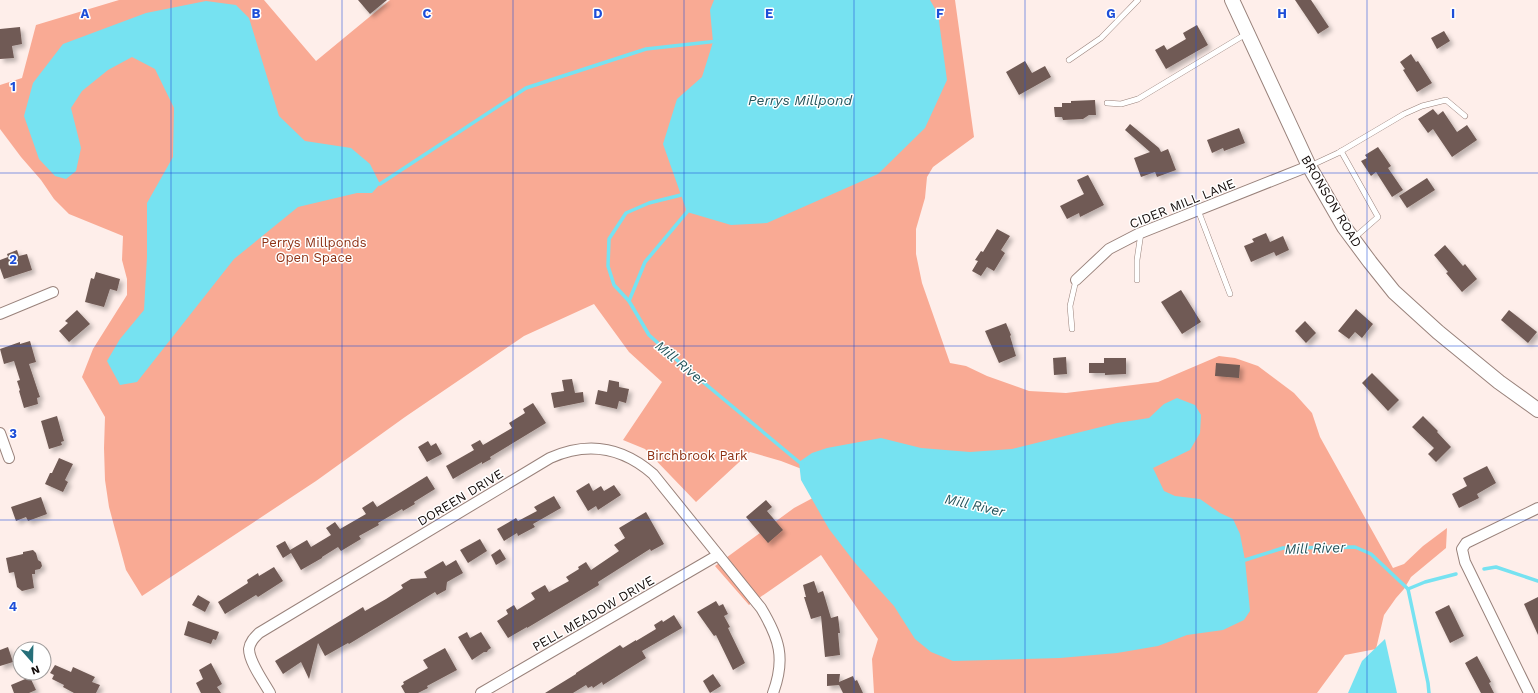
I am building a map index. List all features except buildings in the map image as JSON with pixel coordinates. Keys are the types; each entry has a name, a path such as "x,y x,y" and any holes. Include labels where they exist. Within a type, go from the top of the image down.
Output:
{"main road":[{"name":"BRONSON ROAD","path":"1232,0 1246,34 1309,166 1344,227 1394,292 1438,332 1500,382 1538,410"}],"street":[{"name":"CIDER MILL LANE","path":"1076,280 1109,249 1142,232 1309,166"},
{"path":"0,314 53,292"},
{"path":"0,434 8,458"},
{"name":"DOREEN DRIVE","path":"270,693 255,667 250,653 251,643 259,633 550,458 567,452 586,448 607,450 631,458 653,474 761,608 773,628 777,639 780,662 779,673 773,693"},
{"path":"1529,693 1465,562 1462,549 1466,543 1538,508"},
{"name":"PELL MEADOW DRIVE","path":"481,693 718,554"}],"lane":[{"path":"1069,60 1101,38 1138,0"},
{"path":"1107,104 1121,104 1138,99 1246,34"},
{"path":"1309,166 1341,151 1404,114 1428,104 1446,100 1465,116"},
{"path":"1341,151 1378,217 1353,239"},
{"path":"1198,210 1230,294"},
{"path":"1137,280 1137,260 1142,232"},
{"path":"1072,329 1070,306 1076,280"}],"green space":[{"name":"Perrys Millponds Open Space","path":"119,0 264,0 316,61 390,0 955,0 974,137 933,167 927,177 925,198 916,229 916,254 922,283 950,363 966,366 987,376 1029,391 1066,393 1158,382 1219,356 1235,358 1258,366 1294,393 1312,413 1320,437 1393,568 1404,564 1423,546 1447,528 1446,548 1411,577 1404,589 1384,615 1376,649 1345,655 1317,693 874,693 872,659 878,639 821,555 749,605 715,566 794,508 824,492 820,476 781,461 750,452 696,502 645,449 623,440 662,382 629,352 594,304 524,336 405,417 316,481 142,596 126,570 109,507 105,480 105,417 82,377 93,349 127,295 127,279 122,260 123,236 69,214 54,199 41,180 0,129 0,85 22,78 36,25"}],"water":[{"name":"Perrys Millpond","path":"714,0 930,0 938,14 947,80 925,128 878,174 767,223 731,225 687,212 663,144 677,99 702,77 713,42 710,10"},
{"path":"206,1 236,5 249,18 279,116 305,141 351,148 370,164 380,184 372,193 357,193 298,207 234,259 137,382 120,385 107,361 120,339 144,310 147,257 147,203 173,157 174,108 155,69 132,57 108,70 82,91 71,108 81,148 76,171 66,179 55,176 39,159 24,116 33,83 63,44 146,13"},
{"path":"1177,398 1195,405 1201,415 1200,433 1190,450 1153,468 1164,491 1175,496 1200,499 1220,513 1233,519 1240,534 1245,560 1250,611 1244,620 1223,630 1187,635 1158,646 1117,653 1060,658 953,661 931,652 915,639 894,606 856,564 829,529 801,480 799,462 812,453 827,448 881,438 921,448 970,452 1012,449 1117,423 1149,418 1164,404"},
{"path":"1385,639 1397,693 1348,693 1362,661"}],"waterway":[{"path":"380,184 526,88 646,49 718,41"},
{"path":"629,301 614,285 608,266 609,239 626,213 649,203 681,195 683,193"},
{"name":"Mill River","path":"688,209 645,262 629,301 649,335 679,362 803,464"},
{"name":"Mill River","path":"1241,559 1245,560 1283,548 1355,547 1371,554 1408,589 1429,693"},
{"path":"1484,569 1496,567 1538,581"},
{"path":"1408,589 1425,582 1456,574"}],"park label":[{"name":"Birchbrook Park","path":"697,455"}]}
